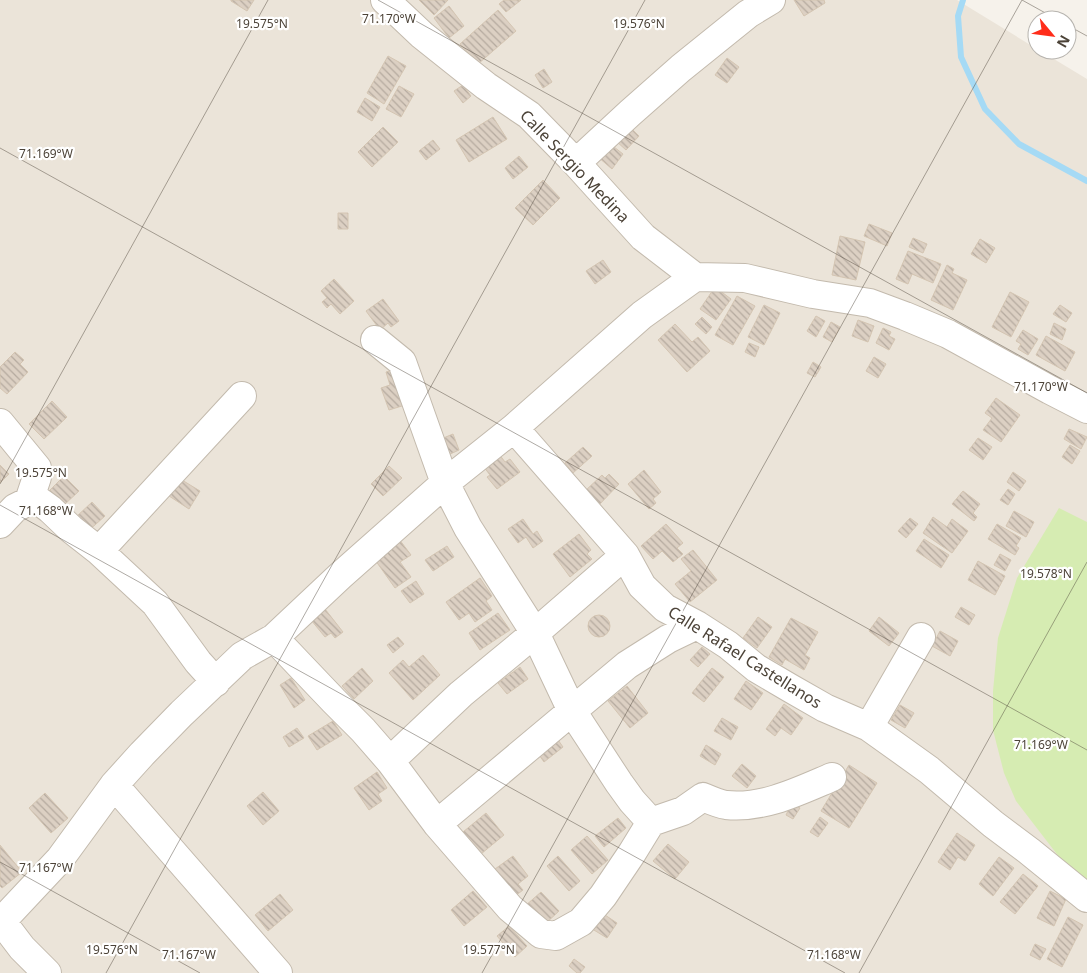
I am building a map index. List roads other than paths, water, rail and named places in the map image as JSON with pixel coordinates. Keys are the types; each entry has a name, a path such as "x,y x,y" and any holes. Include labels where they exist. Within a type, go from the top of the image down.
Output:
{"street":[{"name":"Calle Sergio Medina","path":"385,0 422,35 486,86 529,115 576,163 643,237 695,277"},
{"path":"576,163 681,68 748,14 771,0"},
{"path":"47,973 22,948 1,921 60,860 114,785 149,747 242,656 274,638 340,576 445,483 514,428 642,316 695,277 745,278 814,294 870,303 948,334 1087,408"},
{"path":"375,340 402,362 445,483 468,528 536,633 572,711 619,783 651,822"},
{"path":"99,551 242,396"},
{"path":"0,423 37,468 38,477 28,501"},
{"name":"Calle Rafael Castellanos","path":"514,428 625,555 642,586 665,608 728,645 756,668 790,688 826,708 868,727 929,770 993,824 1087,898"},
{"path":"0,524 15,508 28,501 39,500 99,551 155,603 198,662 216,682"},
{"path":"390,761 461,694 536,633 625,555"},
{"path":"437,824 627,665 668,639 697,626"},
{"path":"868,727 921,637"},
{"path":"274,638 364,730 390,761 437,824 510,908 541,934 556,936 581,922 603,896 651,822 683,811 704,797 725,805 755,804 789,795 832,777"},
{"path":"114,785 278,973"}],"waterway":[{"path":"963,0 958,16 961,57 985,109 1019,144 1087,181"}]}
